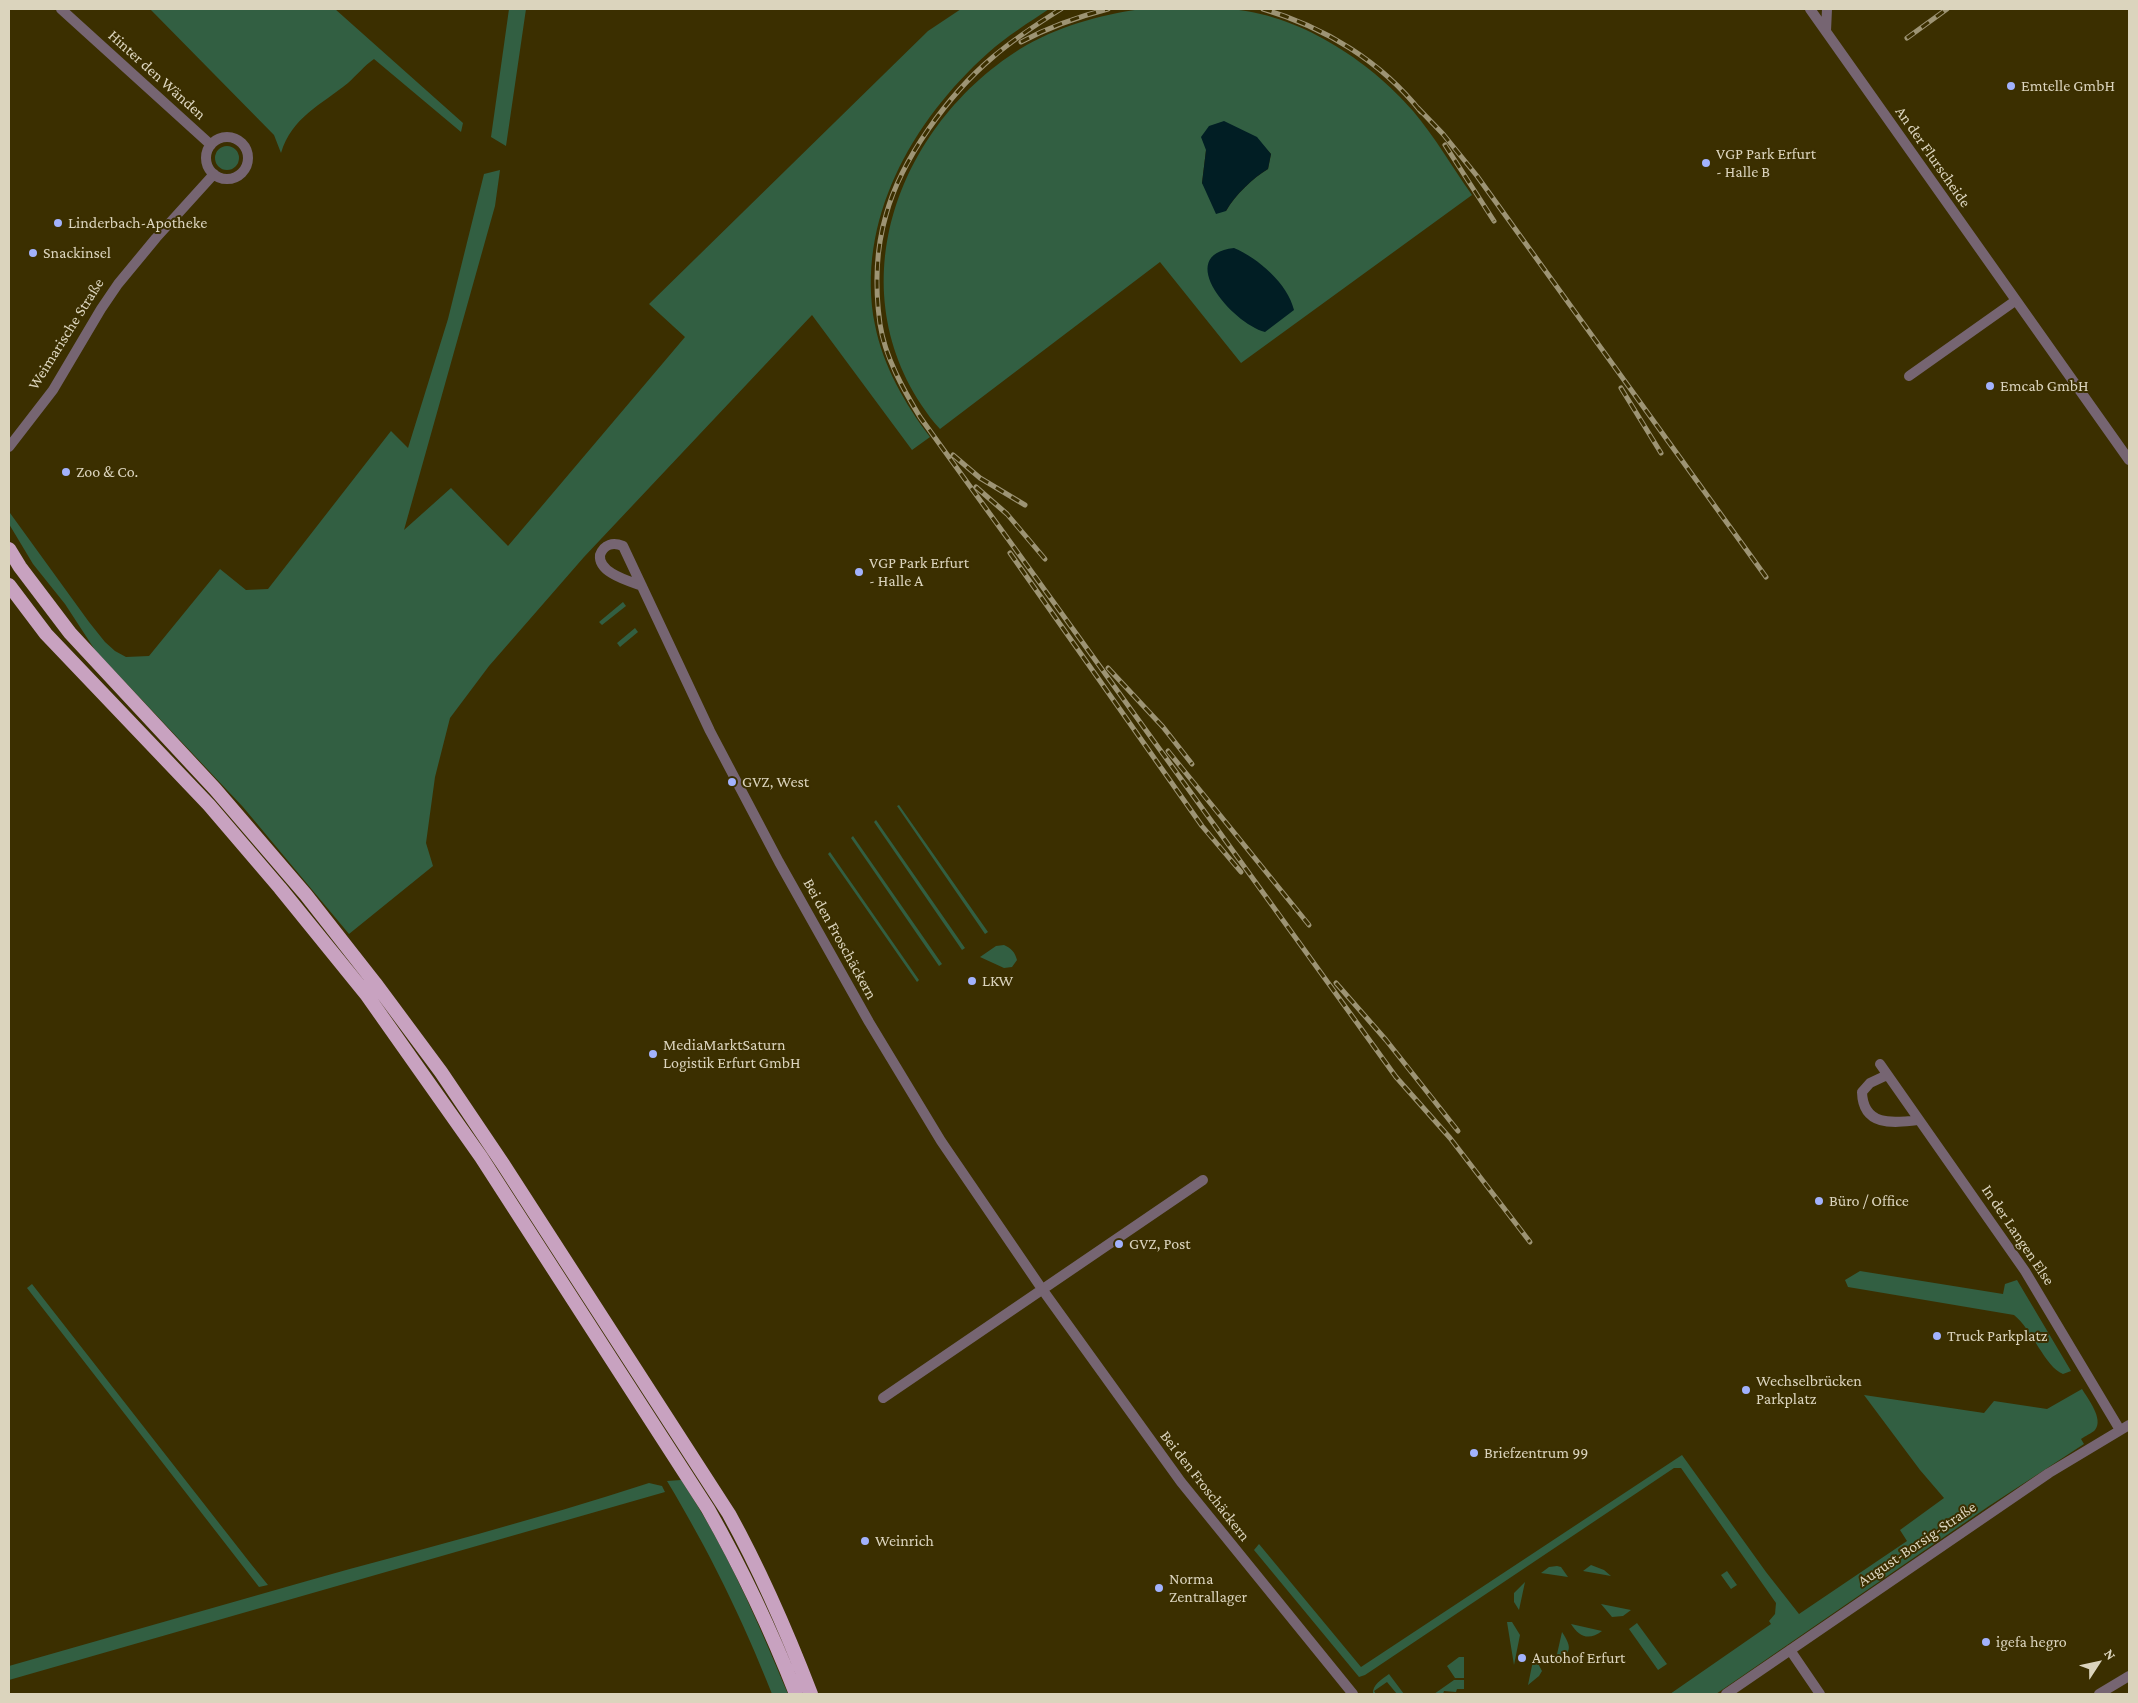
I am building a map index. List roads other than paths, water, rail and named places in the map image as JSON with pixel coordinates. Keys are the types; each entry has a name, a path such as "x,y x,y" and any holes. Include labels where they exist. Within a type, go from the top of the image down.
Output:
{"highway":[{"path":"9,548 53,611 117,686 215,790 306,895 441,1072 503,1164 728,1514 745,1544 781,1619 811,1694"},
{"path":"9,585 46,634 209,805 280,888 366,994 433,1087 481,1157 708,1509 736,1558 760,1607 796,1694"}],"street":[{"name":"Hinter den Wänden","path":"61,9 211,145"},
{"name":"An der Flurscheide","path":"1810,9 2129,460"},
{"path":"1826,31 1827,9"},
{"path":"223,138 237,140 243,144 248,157 245,170 234,179 220,178 214,174 207,164 206,157 211,145 223,138"},
{"name":"Weimarische Straße","path":"9,447 53,390 104,303 118,284 156,238 214,174"},
{"path":"1909,376 2015,300"},
{"name":"Bei den Froschäckern","path":"642,586 608,571 601,564 600,555 608,545 616,543 623,546 642,586 710,731 845,980 940,1138 1042,1288 1181,1482 1353,1694"},
{"name":"In der Langen Else","path":"1880,1064 2025,1270 2125,1427"},
{"path":"1887,1075 1870,1082 1862,1092 1862,1102 1867,1111 1874,1118 1893,1123 1919,1120"},
{"path":"883,1398 1203,1180"},
{"name":"August-Borsig-Straße","path":"1726,1694 2041,1478 2125,1427"},
{"path":"1790,1650 1820,1694"},
{"path":"2099,1694 2129,1676"}],"water":[{"path":"1224,121 1257,137 1271,154 1268,169 1245,187 1226,211 1216,214 1202,183 1206,150 1201,137 1209,126"},
{"path":"1234,248 1253,258 1271,273 1291,300 1294,310 1265,332 1238,316 1225,303 1214,289 1208,275 1208,263 1216,253"}],"railway":[{"path":"1061,9 1009,44 976,72 944,108 915,150 903,172 886,215 880,241 877,269 877,297 880,324 890,361 920,417 1396,1077 1450,1138 1530,1242"},
{"path":"1021,42 1063,23 1108,9"},
{"path":"1263,9 1308,26 1350,48 1388,77 1421,112"},
{"path":"1907,38 1947,9"},
{"path":"1418,108 1443,134 1477,176 1766,577"},
{"path":"1445,145 1494,221"},
{"path":"1621,388 1661,453"},
{"path":"953,455 980,478 1025,505"},
{"path":"976,487 1007,514 1045,559"},
{"path":"1010,553 1202,826 1241,872"},
{"path":"1108,668 1163,727 1192,764"},
{"path":"1168,751 1309,925"},
{"path":"1336,983 1386,1040 1458,1131"}],"place":[{"name":"Emtelle GmbH","path":"2011,86"},
{"name":"VGP Park Erfurt - Halle B","path":"1706,163"},
{"name":"Linderbach-Apotheke","path":"58,223"},
{"name":"Snackinsel","path":"33,253"},
{"name":"Emcab GmbH","path":"1990,386"},
{"name":"Zoo & Co.","path":"66,472"},
{"name":"VGP Park Erfurt - Halle A","path":"859,572"},
{"name":"GVZ, West","path":"732,782"},
{"name":"LKW","path":"972,981"},
{"name":"MediaMarktSaturn Logistik Erfurt GmbH","path":"653,1054"},
{"name":"Büro / Office","path":"1819,1201"},
{"name":"GVZ, Post","path":"1119,1244"},
{"name":"Truck Parkplatz","path":"1937,1336"},
{"name":"Wechselbrücken Parkplatz","path":"1746,1390"},
{"name":"Briefzentrum 99","path":"1474,1453"},
{"name":"Weinrich","path":"865,1541"},
{"name":"Norma Zentrallager","path":"1159,1588"},
{"name":"igefa hegro","path":"1986,1642"},
{"name":"Autohof Erfurt","path":"1522,1658"}]}
